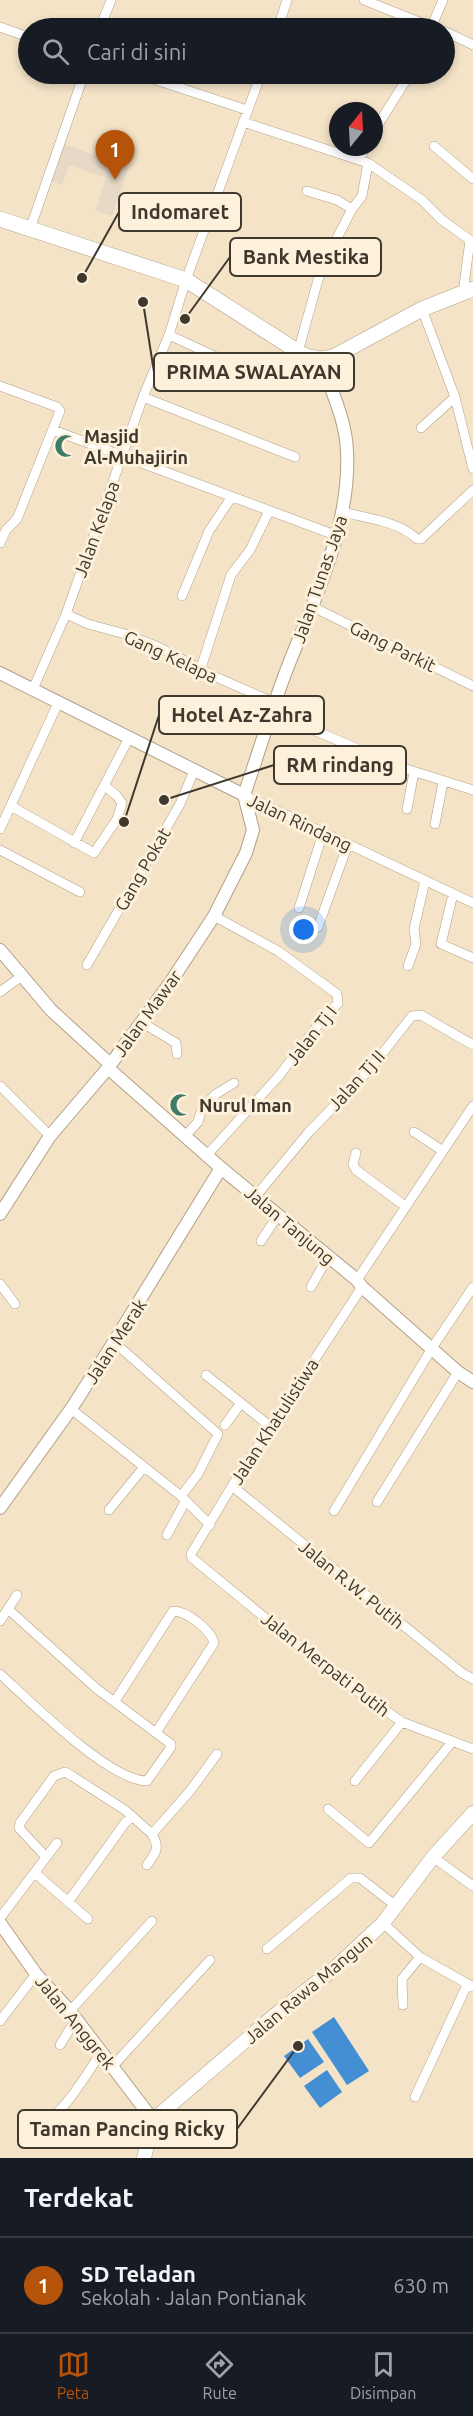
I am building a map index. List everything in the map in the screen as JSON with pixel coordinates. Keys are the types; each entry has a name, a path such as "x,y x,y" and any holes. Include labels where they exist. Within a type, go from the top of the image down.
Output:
{"main road":[{"path":"0,219 186,280 298,352 320,359 333,357 422,309 468,291"},
{"name":"Jalan Rawa Mangun","path":"153,2120 274,2016 336,1967 383,1923 433,1857 473,1813"},
{"path":"144,2158 153,2120"}],"street":[{"path":"104,18 111,0"},
{"path":"281,18 287,0"},
{"path":"364,0 408,18"},
{"path":"436,18 443,0"},
{"path":"0,27 18,33"},
{"path":"455,36 473,45"},
{"path":"30,229 81,84"},
{"path":"168,84 247,110"},
{"name":"Jalan Kelapa","path":"33,689 66,614 144,397 169,335 186,280 257,84"},
{"path":"383,117 404,84"},
{"path":"243,122 364,161 422,200 442,220 471,239 468,291"},
{"path":"434,146 473,179"},
{"path":"298,352 321,269 352,209 362,196 365,156"},
{"path":"307,191 337,200 352,209"},
{"path":"422,309 454,397 473,469"},
{"path":"169,335 253,374"},
{"name":"Jalan Tunas Jaya","path":"244,795 273,708 313,607 345,498 347,450 342,419 320,359"},
{"path":"0,387 57,407 60,416 17,519 3,528 0,543"},
{"path":"144,397 295,457"},
{"path":"421,428 454,397"},
{"path":"53,430 335,535"},
{"path":"342,512 389,523 421,539 473,490"},
{"path":"182,596 209,531 231,498"},
{"path":"201,668 231,575 250,550 269,511"},
{"name":"Gang Parkit","path":"313,607 473,686"},
{"name":"Gang Kelapa","path":"66,614 88,624 126,634 156,646 273,708 414,772 473,790"},
{"name":"Jalan Rindang","path":"0,673 194,771 473,903"},
{"path":"1,826 58,703"},
{"path":"75,843 129,738"},
{"name":"Gang Pokat","path":"87,965 180,804 194,771"},
{"path":"406,809 414,772"},
{"path":"435,824 443,782"},
{"path":"11,806 94,853 117,819 122,803 105,786"},
{"name":"Jalan Mawar","path":"0,1214 50,1137 109,1066 141,1023 214,916 246,853 253,830 244,795"},
{"path":"299,908 323,833"},
{"path":"318,927 348,844"},
{"path":"0,850 80,892"},
{"path":"408,966 416,944 414,929 425,881"},
{"path":"453,894 441,944 473,958"},
{"name":"Jalan Tj I","path":"207,1155 278,1077 317,1026 338,1003 337,994 278,951 214,916"},
{"name":"Jalan Tanjung","path":"0,950 51,1010 185,1136 359,1283 458,1372 473,1382"},
{"path":"0,992 23,975"},
{"name":"Jalan Tj II","path":"256,1196 309,1133 370,1069 412,1016 421,1015 473,1045"},
{"path":"141,1023 176,1044 177,1054"},
{"path":"185,1136 198,1122 202,1108 216,1094 234,1083"},
{"path":"0,1086 50,1137"},
{"name":"Jalan Khatulistiwa","path":"192,1558 193,1550 405,1206 473,1106"},
{"path":"414,1132 443,1151"},
{"path":"356,1153 353,1164 356,1170 405,1206"},
{"name":"Jalan Merak","path":"0,1508 71,1409 221,1168"},
{"path":"261,1241 278,1215"},
{"path":"311,1287 328,1257"},
{"path":"0,1284 15,1304"},
{"path":"333,1511 432,1348 473,1287"},
{"path":"114,1342 218,1434 183,1499 167,1535"},
{"path":"377,1502 458,1372"},
{"path":"206,1375 271,1426"},
{"path":"225,1425 240,1403"},
{"path":"71,1409 183,1499 210,1525"},
{"path":"109,1510 144,1467"},
{"name":"Jalan R.W. Putih","path":"232,1486 473,1679"},
{"name":"Jalan Merpati Putih","path":"192,1558 340,1679 402,1722 473,1749"},
{"path":"0,1621 17,1595"},
{"path":"0,1674 82,1745 109,1766 137,1781 147,1781 171,1747 171,1744 157,1731 114,1701 62,1659 8,1609"},
{"path":"114,1701 173,1611 181,1611 212,1635 214,1643 157,1731"},
{"path":"355,1780 402,1722"},
{"path":"328,1809 369,1843 452,1742"},
{"path":"152,1834 190,1791 218,1754"},
{"path":"46,1857 19,1828 54,1776 65,1772 132,1816 152,1834 158,1845 158,1851 147,1865"},
{"path":"68,1902 132,1816"},
{"path":"0,1918 57,1843"},
{"path":"433,1857 473,1886"},
{"path":"35,1873 88,1918"},
{"path":"267,1949 354,1877 360,1878 396,1906"},
{"path":"60,2045 73,2015 152,1921"},
{"name":"Jalan Anggrek","path":"0,1923 36,1974 73,2015 153,2120"},
{"path":"383,1923 420,1957 470,1986 415,2097"},
{"path":"404,2005 402,1979 420,1957"},
{"path":"112,2067 210,1960"},
{"path":"0,2021 36,1974"},
{"path":"44,2120 51,2119 62,2107 101,2053"}],"shaded area":[{"path":"63,144 129,167 112,216 95,211 106,178 69,165 62,185 50,181"}],"water":[{"path":"334,2017 369,2071 347,2085 312,2032"},
{"path":"308,2039 324,2062 300,2078 284,2056"},
{"path":"327,2070 342,2092 320,2108 304,2086"}],"place":[{"name":"SD Teladan","path":"115,180"},
{"name":"Indomaret","path":"82,278"},
{"name":"PRIMA SWALAYAN","path":"143,302"},
{"name":"Bank Mestika","path":"185,319"},
{"name":"Masjid Al-Muhajirin","path":"66,446"},
{"name":"RM rindang","path":"164,800"},
{"name":"Hotel Az-Zahra","path":"124,822"},
{"name":"Nurul Iman","path":"181,1105"},
{"name":"Taman Pancing Ricky","path":"298,2046"}]}
